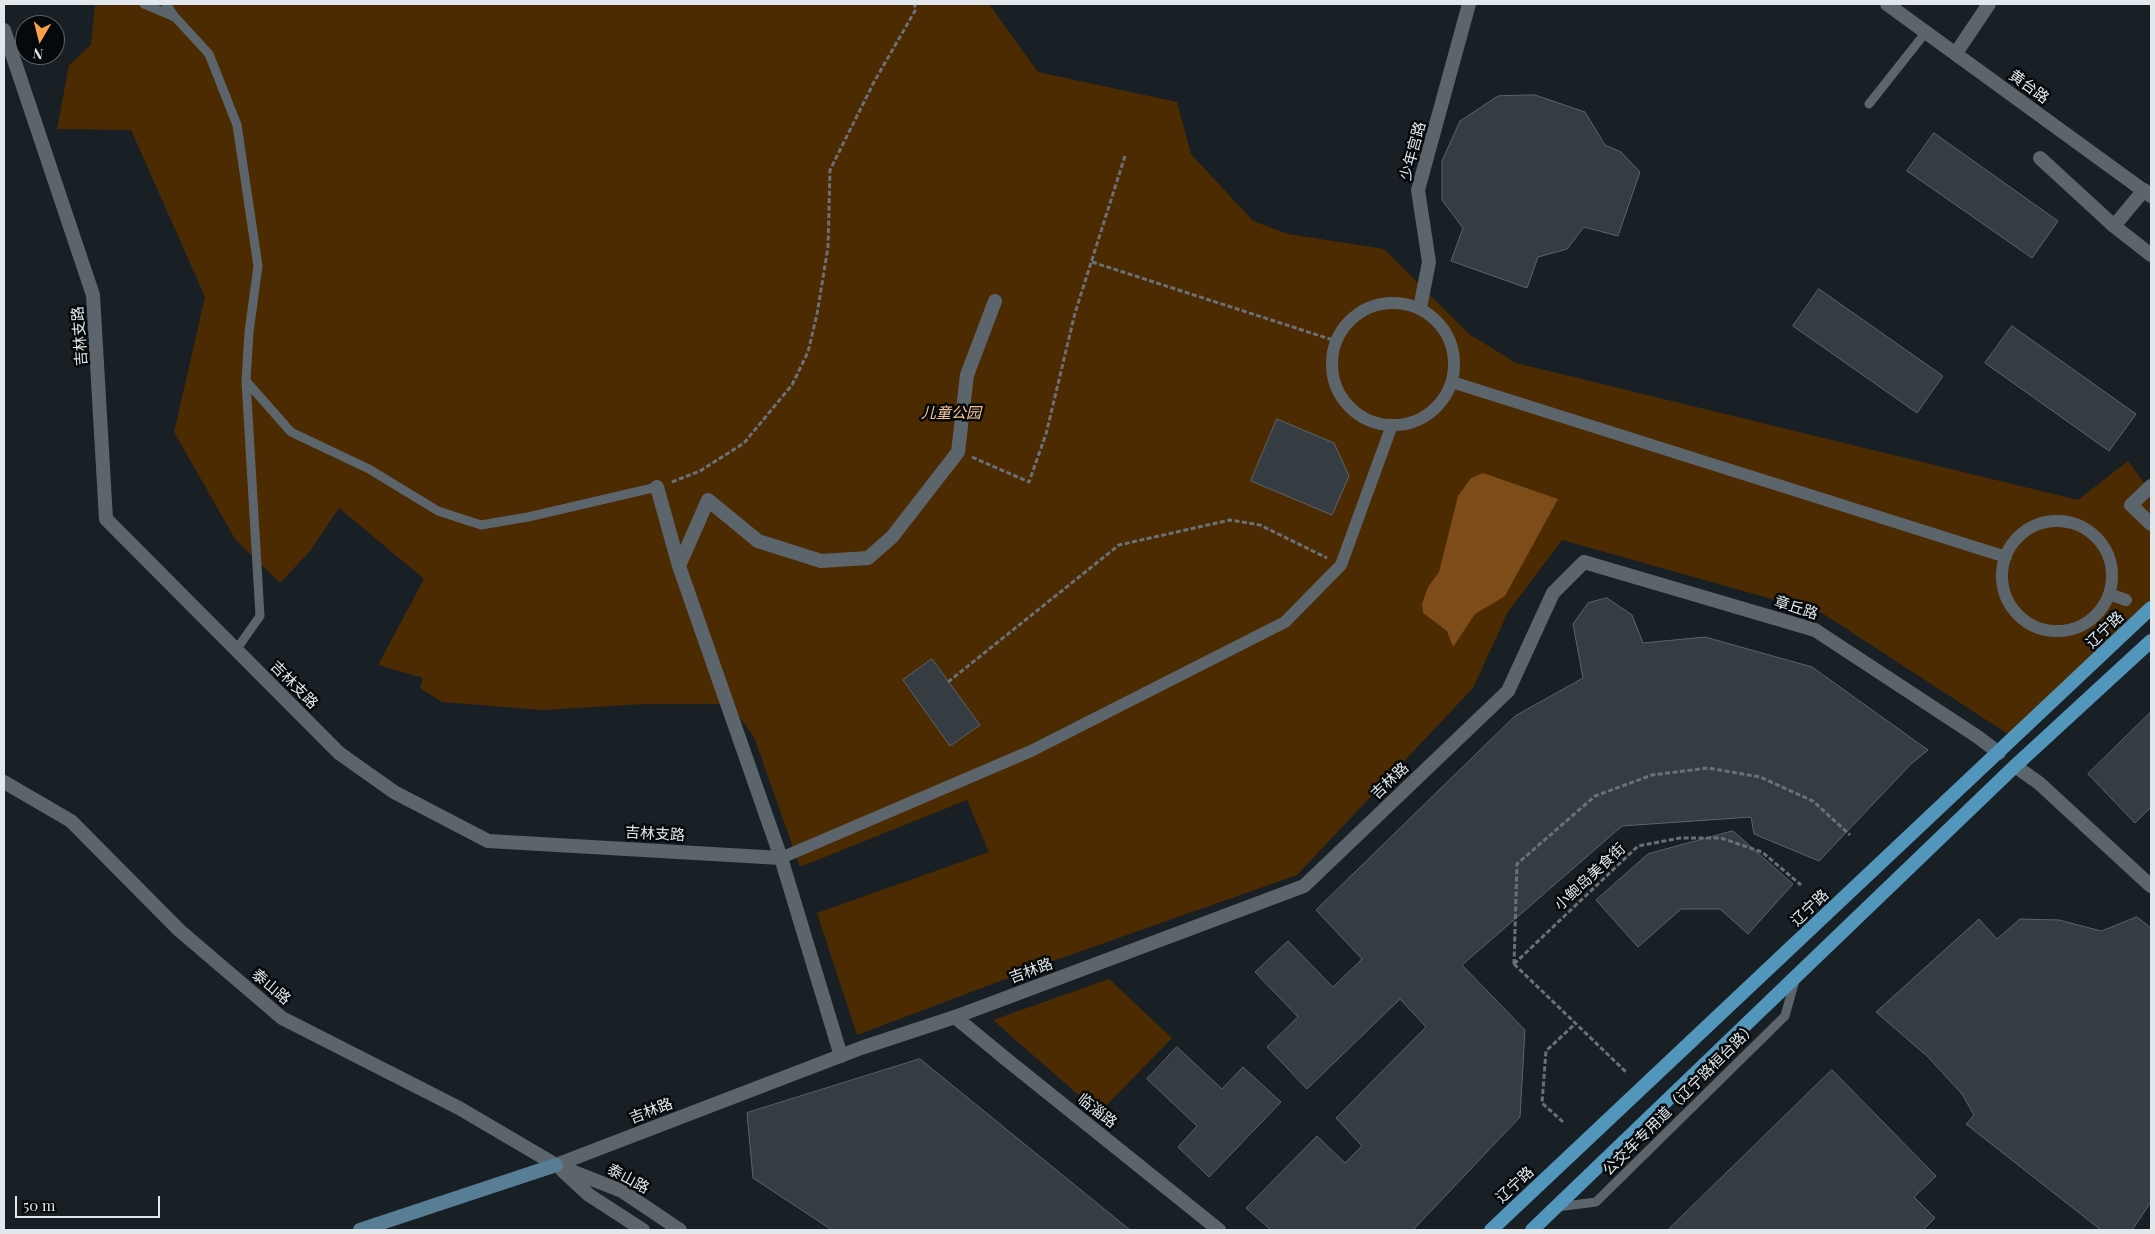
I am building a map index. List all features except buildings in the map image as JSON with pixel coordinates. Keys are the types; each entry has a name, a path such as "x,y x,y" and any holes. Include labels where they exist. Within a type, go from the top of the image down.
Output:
{"main road":[{"name":"辽宁路","path":"1491,1230 2151,608"},
{"path":"1532,1230 2015,766 2151,641"},
{"name":"吉林路","path":"360,1230 556,1165"}],"street":[{"name":"少年宫路","path":"1420,308 1429,262 1418,190 1469,4"},
{"name":"黄台路","path":"1887,4 2147,193"},
{"path":"1956,54 1989,4"},
{"name":"吉林支路","path":"4,30 93,295 106,519 339,753 394,792 488,841 781,858"},
{"path":"2040,158 2114,226 2151,255"},
{"path":"2114,226 2147,193"},
{"path":"679,566 708,500 758,541 821,561 868,558 892,537 958,452 967,375 995,301"},
{"path":"1400,303 1420,308 1434,318 1446,332 1452,347 1454,365 1452,382 1443,400 1429,413 1411,422 1392,424 1373,421 1356,412 1342,397 1334,379 1332,360 1336,341 1347,324 1362,311 1371,307 1380,304 1400,303"},
{"path":"1452,382 2006,557"},
{"path":"781,858 1031,751 1285,622 1341,565 1392,424"},
{"path":"2151,486 2131,505 2151,524"},
{"path":"657,487 679,566 781,858 840,1056"},
{"path":"2050,522 2068,522 2084,528 2098,539 2108,553 2112,570 2109,594 2104,606 2092,620 2075,628 2057,631 2038,628 2022,619 2010,604 2003,587 2003,569 2008,551 2019,536 2034,526 2050,522"},
{"name":"章丘路","path":"1584,562 1815,630 1978,737 1999,753"},
{"name":"吉林路","path":"556,1165 840,1056 956,1017 1304,886 1508,691 1553,593 1584,562"},
{"path":"2109,594 2126,600"},
{"path":"2015,766 2039,783 2151,886"},
{"name":"泰山路","path":"4,782 71,821 179,930 282,1018 459,1108 556,1165 622,1191 680,1230"},
{"name":"临淄路","path":"956,1017 1006,1060 1219,1230"},
{"name":"泰山路","path":"556,1165 589,1195 642,1230"}],"lane":[{"path":"144,4 175,17"},
{"path":"166,4 175,17 209,54 237,125 258,266 249,332 246,381 260,616 236,650"},
{"path":"1869,104 1926,32"},
{"path":"246,381 291,432 369,469 438,511 481,525 528,517 657,487"},
{"name":"公交车专用道（辽宁路桓台路）","path":"1557,1207 1596,1202 1785,1016 1795,979"}],"path":[{"path":"657,487 700,471 744,443 792,385 808,352 817,314 828,247 830,170 874,82 916,9 914,4"},
{"path":"958,452 1029,482 1046,434 1074,313 1125,156"},
{"path":"1092,262 1336,341"},
{"path":"948,682 1120,545 1230,520 1260,525 1341,565"},
{"path":"1627,1073 1514,964 1517,864 1595,796 1652,775 1708,768 1760,777 1813,801 1850,835"},
{"name":"小鲍岛美食街","path":"1514,964 1638,846 1680,838 1721,838 1762,852 1801,885"},
{"path":"1563,1122 1542,1103 1546,1051 1576,1023"}],"green space":[{"name":"儿童公园","path":"95,4 989,4 1038,72 1177,102 1191,154 1253,221 1288,234 1384,249 1469,334 1516,363 2078,500 2128,461 2151,492 2151,617 2014,738 1822,613 1562,540 1508,612 1473,688 1297,875 1056,960 857,1035 817,913 989,852 967,800 800,867 754,737 730,704 645,704 543,710 442,702 420,688 423,678 378,665 424,579 339,508 310,551 280,583 235,539 174,432 205,297 131,130 57,129 69,65 91,45"},
{"path":"1109,979 1172,1038 1099,1113 993,1020"}],"shaded area":[{"path":"1483,473 1558,499 1505,596 1475,614 1453,647 1447,631 1423,613 1422,604 1428,587 1439,572 1458,496 1471,478"}]}
